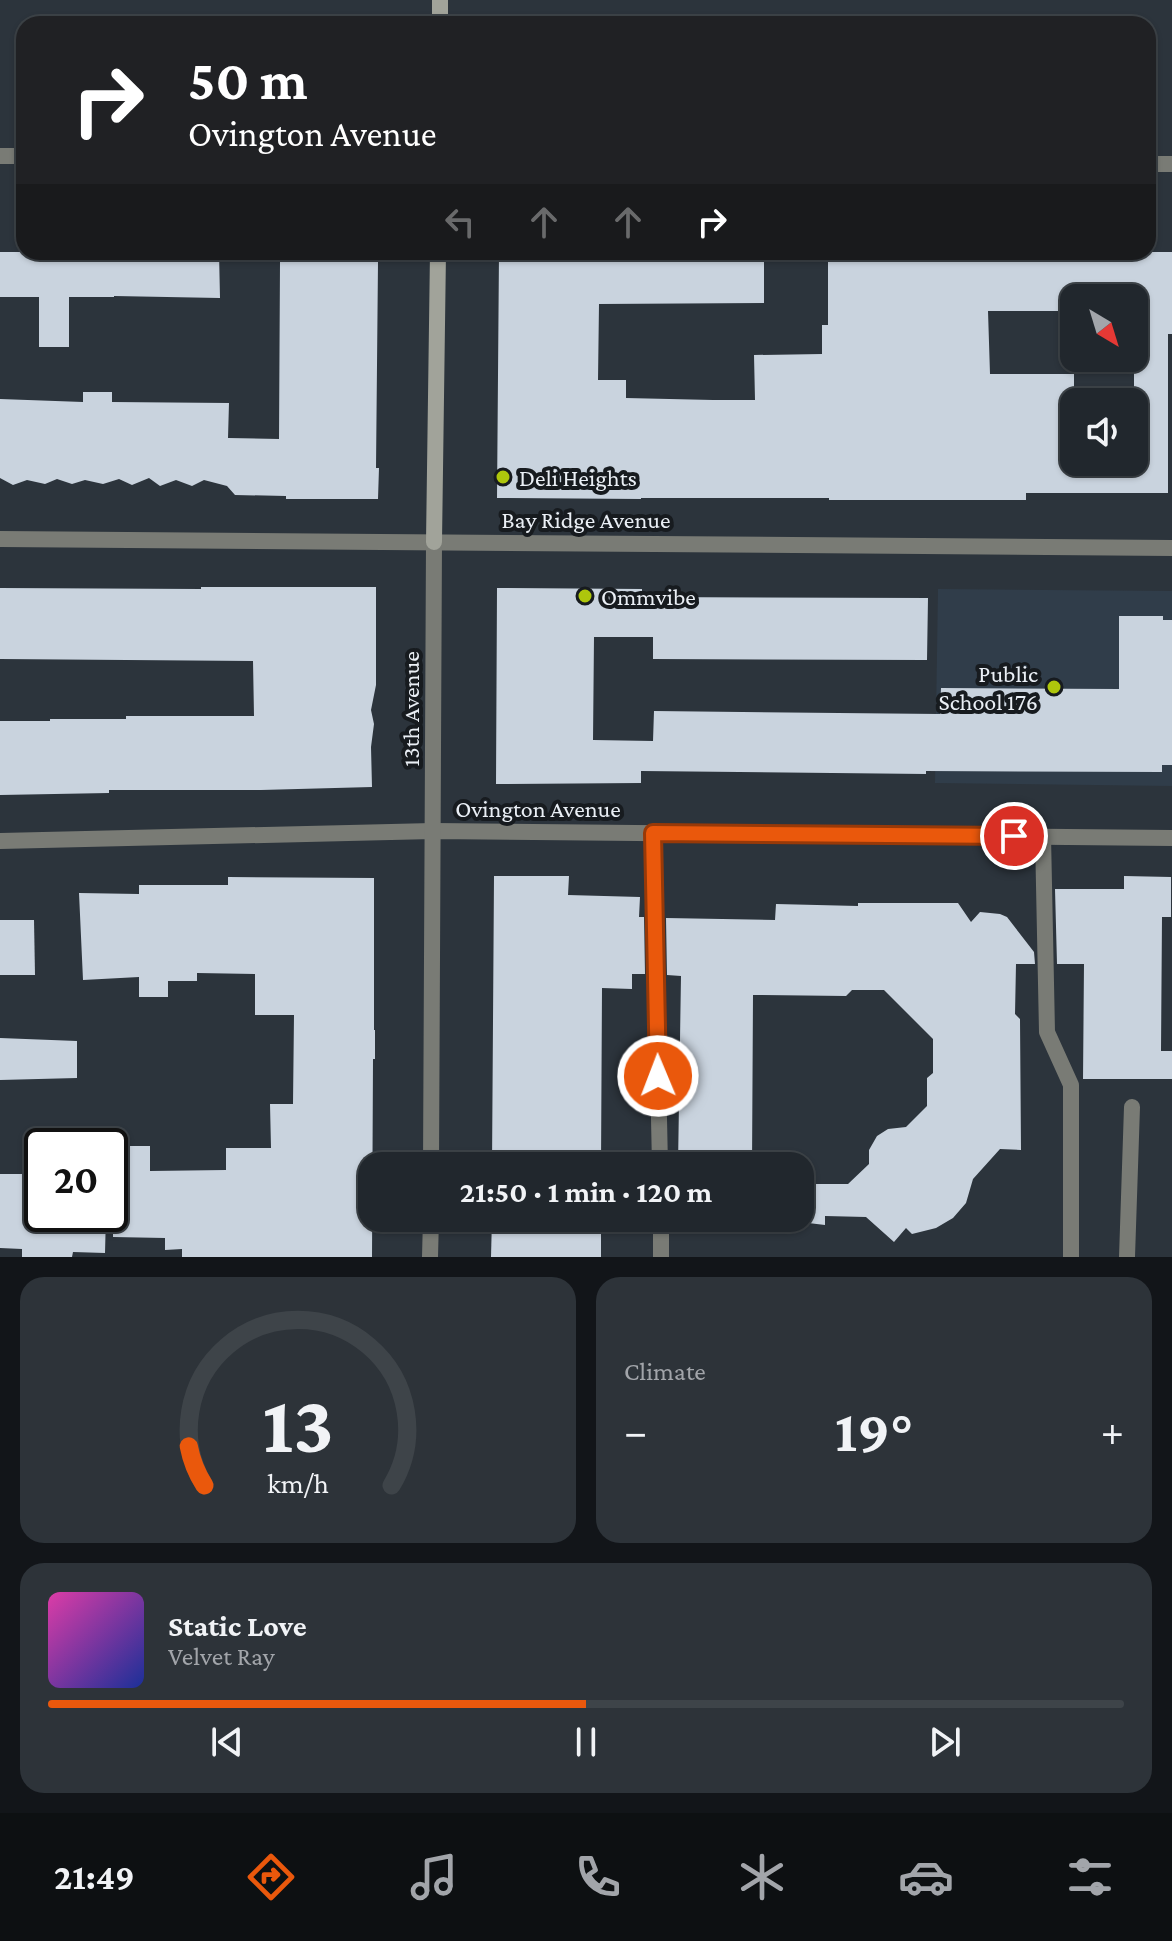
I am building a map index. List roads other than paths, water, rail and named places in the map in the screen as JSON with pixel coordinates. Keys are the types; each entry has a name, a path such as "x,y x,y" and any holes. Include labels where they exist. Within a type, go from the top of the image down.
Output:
{"main road":[{"name":"13th Avenue","path":"434,542 438,260"}],"street":[{"name":"Bay Ridge Avenue","path":"0,539 1172,548"},
{"name":"13th Avenue","path":"431,1152 434,542"},
{"name":"Ovington Avenue","path":"0,841 433,831 1172,838"},
{"path":"653,833 660,1152"},
{"path":"1043,836 1047,1032 1071,1085 1071,1257"},
{"path":"1127,1257 1132,1107"},
{"path":"430,1257 431,1232"},
{"path":"661,1232 661,1257"}],"place":[{"name":"Deli Heights","path":"503,477"},
{"name":"Ommvibe","path":"585,596"},
{"name":"Public School 176","path":"1054,687"}]}
